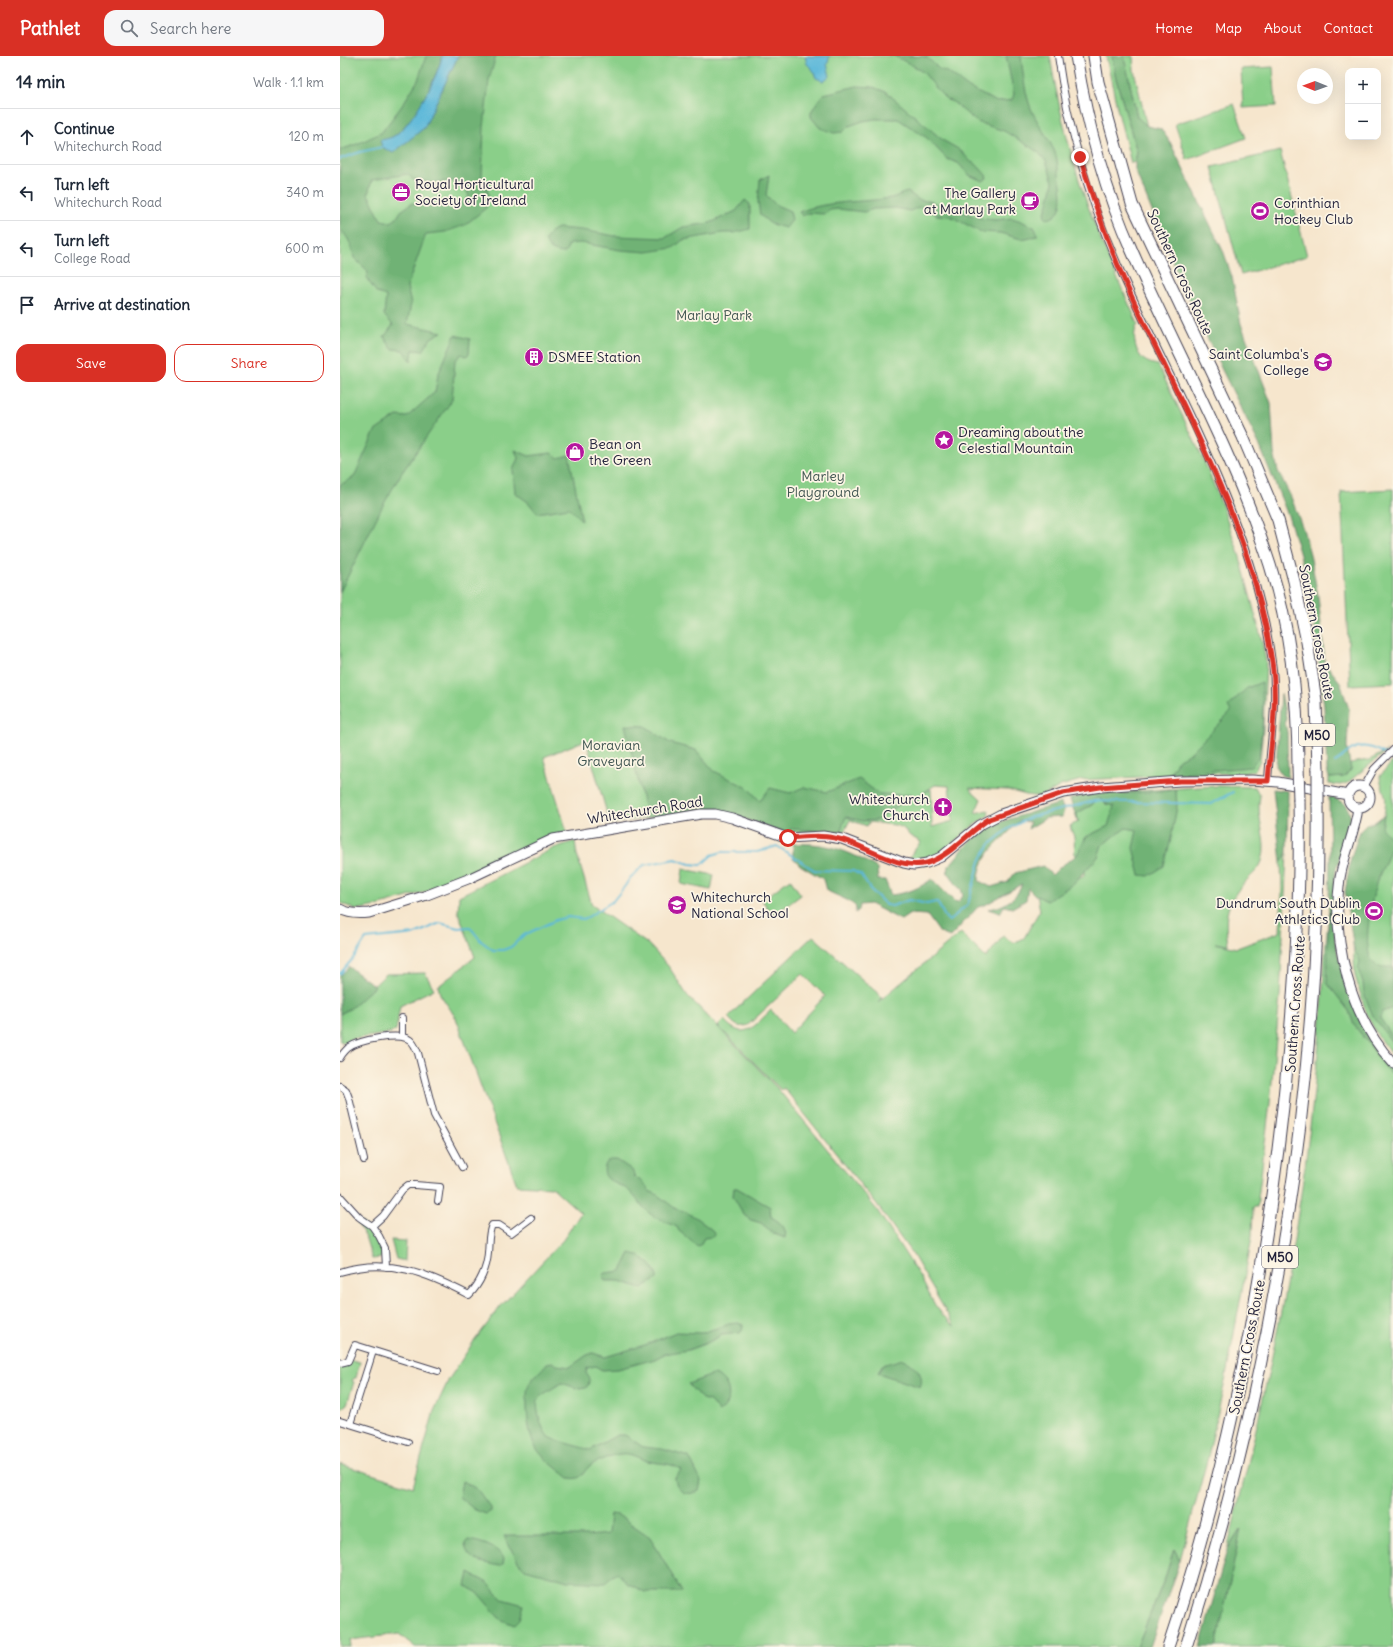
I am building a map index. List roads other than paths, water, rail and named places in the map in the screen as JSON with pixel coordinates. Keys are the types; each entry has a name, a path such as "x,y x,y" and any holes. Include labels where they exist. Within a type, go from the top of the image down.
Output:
{"highway":[{"name":"Southern Cross Route","path":"1076,56 1082,95 1094,144 1131,250 1213,422 1243,492 1270,566 1283,620 1295,696 1300,858 1295,974 1290,1047 1270,1214 1254,1311 1235,1403 1204,1526 1168,1647"},
{"name":"Southern Cross Route","path":"1094,56 1098,82 1132,204 1243,437 1278,520 1294,581 1307,642 1316,701 1318,865 1310,1010 1303,1094 1284,1234 1269,1320 1232,1486 1206,1582 1186,1647"}],"street":[{"path":"1058,56 1069,114 1080,157 1100,220 1126,282 1215,471 1251,569 1268,639 1274,683 1274,712 1268,781"},
{"path":"1364,787 1371,774 1381,761 1391,752"},
{"name":"Whitechurch Road","path":"340,909 344,912 360,914 369,913 426,895 468,879 553,840 701,814 715,814 732,818 788,838 823,836 842,840 904,863 914,865 927,863 941,857 989,819 1063,793 1100,787 1180,781 1268,781 1348,795"},
{"path":"1354,787 1364,787 1369,793 1370,800 1365,806 1358,808 1351,805 1348,795 1354,787"},
{"path":"1358,808 1340,879 1338,901 1340,945 1346,973 1354,997 1377,1043 1393,1062"},
{"path":"402,1018 402,1036"},
{"path":"340,1058 346,1050 356,1044 377,1039 402,1036 415,1045 434,1115 462,1167"},
{"path":"340,1045 346,1050"},
{"path":"340,1086 346,1090 349,1098 364,1160"},
{"path":"372,1226 383,1216 402,1190 408,1185 440,1187 438,1201"},
{"path":"340,1196 359,1217 372,1226 379,1236 385,1248 386,1267"},
{"path":"340,1272 352,1268 402,1268 434,1277 469,1295 481,1279 486,1266 490,1229 492,1225 499,1225 511,1234 531,1218"},
{"path":"340,1363 348,1361 355,1345 438,1371"},
{"path":"350,1424 373,1351"},
{"path":"340,1421 408,1442"}],"water":[{"path":"442,56 458,56 424,128 393,153 382,147 380,140 397,134 418,109 436,75"},
{"path":"805,56 830,56 827,64 830,76 823,81 816,78 813,70 807,64"}],"waterway":[{"path":"340,159 360,152 382,147"},
{"path":"1335,762 1356,747 1362,746 1378,750 1393,759"},
{"path":"340,974 355,956 366,939 415,934 440,923 458,928 470,927 481,941 493,950 503,950 511,947 524,935 556,920 568,917 583,919 588,917 613,901 630,878 644,865 675,859 690,864 701,865 712,855 722,852 757,852 777,846 814,870 853,871 861,875 870,889 886,905 892,906 909,900 927,904 936,902 949,921 968,904 980,861 990,844 1008,829 1031,817 1094,801 1211,804 1233,792"}],"place":[{"name":"Royal Horticultural Society of Ireland","path":"401,192"},
{"name":"The Gallery at Marlay Park","path":"1030,201"},
{"name":"Corinthian Hockey Club","path":"1260,211"},
{"name":"DSMEE Station","path":"534,357"},
{"name":"Saint Columba's College","path":"1323,362"},
{"name":"Dreaming about the Celestial Mountain","path":"944,440"},
{"name":"Bean on the Green","path":"575,452"},
{"name":"Whitechurch Church","path":"943,807"},
{"name":"Whitechurch National School","path":"677,905"},
{"name":"Dundrum South Dublin Athletics Club","path":"1374,911"}],"park label":[{"name":"Marlay Park","path":"714,315"},
{"name":"Marley Playground","path":"823,484"},
{"name":"Moravian Graveyard","path":"611,754"}]}
